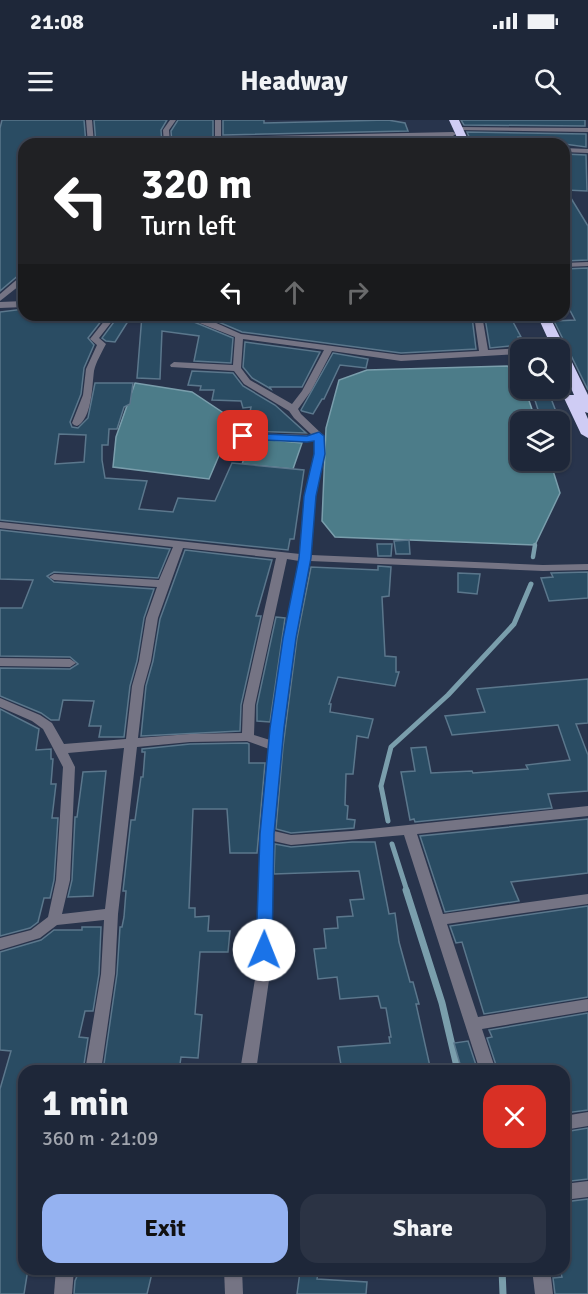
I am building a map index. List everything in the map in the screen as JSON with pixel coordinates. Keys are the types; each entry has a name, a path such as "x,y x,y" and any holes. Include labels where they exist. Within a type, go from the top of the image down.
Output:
{"highway":[{"path":"448,120 455,132"},
{"path":"540,321 546,339"},
{"path":"541,321 588,409"},
{"path":"570,395 588,434"}],"street":[{"path":"89,120 90,138"},
{"path":"167,138 166,130 173,120"},
{"path":"218,120 218,138"},
{"path":"313,138 455,132 588,130"},
{"path":"570,150 588,152"},
{"path":"570,265 588,264"},
{"path":"0,298 18,283"},
{"path":"0,305 18,304"},
{"path":"77,423 88,395 90,369 102,344 94,339 108,321"},
{"path":"204,321 240,336 401,358 510,352"},
{"path":"479,321 484,353"},
{"path":"240,336 237,368 247,382 293,409 297,417 319,436 320,454 310,496 305,558 289,638 275,747 267,834 264,973 249,1065"},
{"path":"293,409 306,392 329,349"},
{"path":"174,365 237,368"},
{"path":"243,436 307,439 319,436"},
{"path":"0,525 305,558 543,568 588,567"},
{"path":"94,1065 108,974 111,914 123,829 138,686 143,676 152,619 162,584 180,543"},
{"path":"248,737 249,705 282,556"},
{"path":"54,577 162,584"},
{"path":"0,662 70,663"},
{"path":"0,702 48,726 69,767 63,880 54,920"},
{"path":"60,749 190,738 248,737 275,747"},
{"path":"267,834 291,840 588,811"},
{"path":"409,830 487,1065"},
{"path":"439,920 588,899"},
{"path":"0,944 35,934 54,920 111,914"},
{"path":"473,1024 588,1005"},
{"path":"570,1122 588,1119"},
{"path":"570,1191 588,1189"},
{"path":"63,1294 65,1275"},
{"path":"233,1275 234,1294"},
{"path":"542,1275 544,1294"}],"shaded area":[{"path":"510,368 510,399 528,399 533,411 510,411 510,471 553,471 560,493 535,545 335,537 322,521 326,428 339,380 367,370"},
{"path":"135,383 192,392 225,414 229,432 209,479 113,467 116,437"},
{"path":"252,438 302,443 293,469 242,464"}],"building":[{"path":"2,120 84,120 86,138 18,138 18,276 0,291 0,128"},
{"path":"94,120 167,120 161,130 162,138 96,138"},
{"path":"178,120 213,120 213,138 172,138 171,131"},
{"path":"223,120 264,120 264,123 388,120 405,123 408,131 223,135"},
{"path":"461,120 585,120 585,126 464,125"},
{"path":"467,132 586,134 586,147 570,145 570,138 470,138"},
{"path":"570,154 586,155 587,191 570,190"},
{"path":"570,197 588,226 588,260 570,261"},
{"path":"588,268 588,390 570,353 570,339 563,339 554,321 575,320 570,310 570,269"},
{"path":"18,310 18,321 101,321 88,338 94,345 84,368 81,394 70,422 72,427 78,428 88,418 95,383 133,383 130,404 124,407 117,429 109,429 108,445 102,445 102,460 105,478 147,481 139,509 173,512 178,498 215,501 232,463 304,470 294,539 290,539 288,550 0,520 0,312","holes":["59,434 86,435 84,462 55,464"]},
{"path":"115,321 128,321 115,342 102,338"},
{"path":"142,321 192,321 233,338 231,363 194,361 199,336 162,331 160,379 137,378"},
{"path":"216,321 472,321 476,349 401,353 242,332"},
{"path":"486,321 513,322 521,337 510,339 510,346 490,348"},
{"path":"245,342 320,352 302,387 270,387 271,389 252,378 243,367"},
{"path":"333,353 368,359 366,368 340,365 324,399 313,414 302,411 301,410"},
{"path":"192,371 233,373 243,386 275,405 306,433 246,431 251,407 243,408 241,401 212,400 214,390 200,390 201,386 188,385"},
{"path":"535,399 551,399 556,411 538,411"},
{"path":"0,530 170,549 158,578 54,572 47,576 54,582 154,589 144,618 137,661 130,686 124,737 99,737 101,726 89,726 94,701 63,700 59,720 51,720 41,713 0,696 0,668 70,669 78,664 70,657 0,656 0,608 22,608 33,580 0,579"},
{"path":"409,540 410,554 396,554 394,541"},
{"path":"377,544 392,544 391,556 378,556"},
{"path":"185,550 272,560 256,616 261,616 241,705 240,731 141,736 146,686 160,619"},
{"path":"378,566 391,567 389,596 382,597 385,656 396,657 396,672 399,672 395,686 338,677 329,704 331,704 330,712 373,719 368,738 357,736 353,774 346,774 347,819 355,820 354,828 291,833 276,829 283,747 297,638 311,567 378,570"},
{"path":"588,572 588,598 549,601 541,578 553,577 551,573"},
{"path":"458,573 480,574 477,594 458,592"},
{"path":"276,617 285,618 270,722 257,721 257,705"},
{"path":"588,679 588,723 576,724 588,755 588,791 548,794 552,808 415,822 414,819 410,820 401,772 415,771 411,748 426,747 431,773 528,769 526,765 570,760 558,725 452,735 445,716 485,712 477,689"},
{"path":"0,709 39,729 36,750 51,749 51,759 53,759 51,784 56,784 52,818 58,818 54,880 50,898 44,898 38,922 30,928 0,936"},
{"path":"247,743 249,744 249,763 265,763 257,853 230,853 227,809 193,809 189,908 195,908 195,917 209,916 208,931 230,931 228,952 200,952 195,1014 202,1015 198,1058 181,1057 180,1065 104,1065 117,974 120,927 122,927 124,917 126,891 123,891 131,820 135,820 141,777 143,777 145,752 142,752 142,749 190,744"},
{"path":"106,771 93,896 68,897 72,880 75,817 77,817 83,772"},
{"path":"588,819 588,873 511,882 519,901 445,912 420,836"},
{"path":"375,842 389,914 395,913 399,942 410,982 413,982 419,1004 416,1004 430,1065 341,1065 338,1047 390,1043 389,1037 391,1037 386,1008 381,1008 378,996 340,999 337,977 318,979 314,949 326,948 324,929 338,928 337,917 353,916 350,900 364,899 359,871 274,874 275,844 291,847"},
{"path":"588,906 588,997 484,1014 462,942 456,943 450,926"},
{"path":"82,927 101,927 99,974 93,1011 85,1011 79,1037 88,1038 84,1065 18,1065 18,1275 27,1275 24,1294 0,1294 0,1089 11,1051 0,1050 0,952 41,940 54,930 82,930"},
{"path":"588,1013 588,1110 570,1112 570,1065 496,1065 487,1038 492,1037 489,1030"},
{"path":"468,1041 476,1065 460,1065 454,1043"},
{"path":"588,1128 588,1179 571,1181 570,1131"},
{"path":"588,1199 588,1294 555,1294 553,1278 570,1275 570,1201"},
{"path":"78,1275 152,1275 147,1294 74,1294"},
{"path":"300,1275 318,1275 317,1279 367,1282 366,1294 297,1294"}],"waterway":[{"path":"533,557 535,545"},
{"path":"388,821 381,786 391,747 448,695 514,624 531,584"},
{"path":"392,844 407,891"},
{"path":"406,890 442,1003 457,1065"},
{"path":"502,1275 503,1294"}],"route":[{"path":"243,436 307,439 319,436 320,454 310,496 305,558 289,638 277,728 267,834 264,950"}]}
